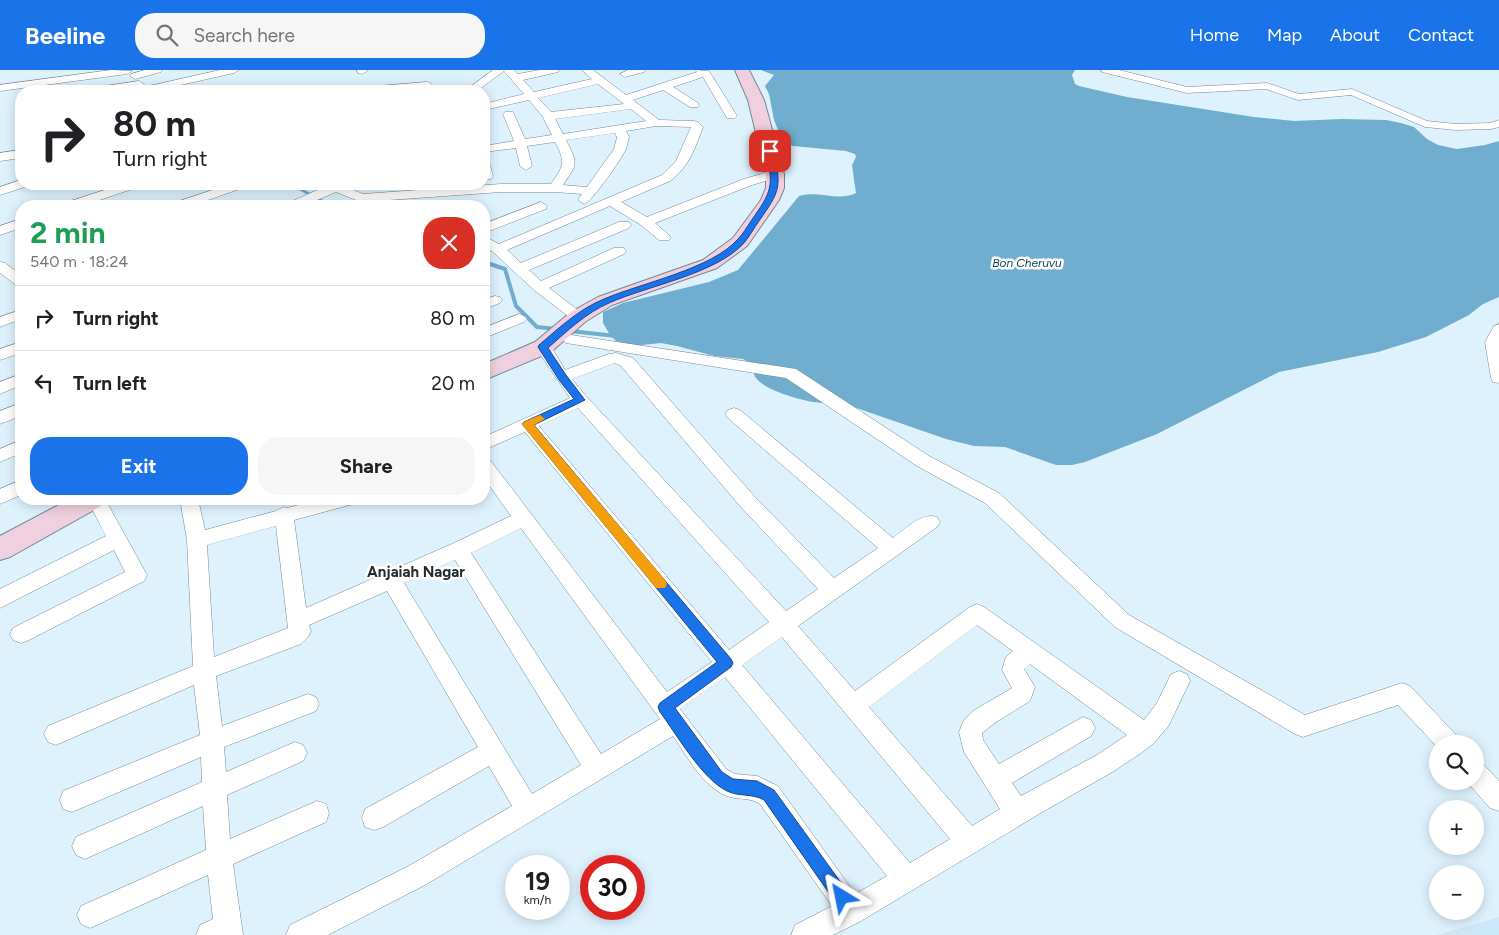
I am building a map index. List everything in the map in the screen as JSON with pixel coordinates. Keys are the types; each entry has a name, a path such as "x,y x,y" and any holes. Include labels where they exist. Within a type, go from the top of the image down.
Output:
{"street":[{"path":"55,82 60,70"},
{"path":"28,85 67,80 137,81 157,70"},
{"path":"119,85 137,81 234,70"},
{"path":"479,85 500,70"},
{"path":"512,74 554,70"},
{"path":"587,70 656,123"},
{"path":"625,74 640,70"},
{"path":"490,370 563,333 605,301 710,264 740,242 770,200 775,188 775,174 756,100 742,70"},
{"path":"1106,70 1187,90 1267,86 1298,97 1352,92 1425,124 1456,128 1491,126 1499,123"},
{"path":"548,116 629,102 702,71 731,116"},
{"path":"512,74 548,116 570,161 569,167 555,188"},
{"path":"64,85 67,80"},
{"path":"490,106 600,80"},
{"path":"0,88 15,86"},
{"path":"664,86 694,105"},
{"path":"509,114 521,144 526,166"},
{"path":"490,148 656,123 691,123 697,126 683,162 674,173 666,178 498,249"},
{"path":"490,189 555,188 587,196 620,149 623,138 619,129"},
{"path":"0,157 15,155"},
{"path":"646,222 748,182 775,174"},
{"path":"0,191 15,186"},
{"path":"87,200 117,190"},
{"path":"196,200 224,190"},
{"path":"311,199 330,190"},
{"path":"339,190 361,198 471,190"},
{"path":"426,193 429,200"},
{"path":"611,201 646,222 664,237"},
{"path":"490,227 541,206"},
{"path":"0,231 15,225"},
{"path":"519,269 624,226"},
{"path":"490,244 539,286 563,333 562,377 580,400 784,624 968,841"},
{"path":"539,286 619,251"},
{"path":"3,268 15,277"},
{"path":"0,322 15,316"},
{"path":"490,331 519,319"},
{"path":"1499,329 1493,342 1499,378"},
{"path":"563,333 790,373 923,461 992,498 1122,621 1303,726 1402,693 1441,735"},
{"path":"0,355 15,349"},
{"path":"562,377 610,359 616,358 627,362 748,501 831,589"},
{"path":"0,388 15,382"},
{"path":"490,441 580,400"},
{"path":"0,418 15,412"},
{"path":"734,414 892,548"},
{"path":"528,424 907,880"},
{"path":"0,456 15,449"},
{"path":"490,473 717,777 732,786 757,788 769,795 852,912"},
{"path":"0,497 15,490"},
{"path":"0,549 83,505"},
{"path":"21,634 137,575 98,505"},
{"path":"190,505 197,540 204,671 212,741 222,932"},
{"path":"197,540 321,505"},
{"path":"56,734 204,671 293,637 300,631 297,621 284,514"},
{"path":"297,621 459,550 524,518"},
{"path":"300,935 416,876 596,769 671,714 726,663 930,522"},
{"path":"0,600 118,539"},
{"path":"459,550 596,769"},
{"path":"391,580 528,810"},
{"path":"853,706 977,613 1146,735"},
{"path":"1017,812 972,744 970,734 978,721 1022,694 1024,687 1013,667 1030,651"},
{"path":"805,935 852,912 1064,784 1102,765 1146,735 1158,722 1178,681"},
{"path":"72,800 212,741 308,704"},
{"path":"995,779 1083,728"},
{"path":"374,818 493,752"},
{"path":"85,846 295,753"},
{"path":"1484,783 1499,799"},
{"path":"90,915 219,859 317,813"}],"shaded area":[{"path":"1499,917 1499,935 1437,935"}],"water":[{"name":"Bon Cheruvu","path":"761,70 1075,70 1072,75 1075,84 1127,97 1254,117 1294,121 1386,120 1414,127 1427,139 1438,145 1457,149 1499,141 1499,297 1483,304 1469,315 1426,337 1378,352 1279,372 1157,434 1085,462 1072,465 1056,465 1005,447 974,446 946,439 845,404 818,403 792,397 766,387 754,375 753,366 743,359 714,356 661,343 632,346 616,341 603,323 603,312 623,303 709,282 738,270 799,196 813,194 842,196 856,193 852,165 856,157 855,154 846,151 793,146 783,142 774,120 769,94 765,86 774,75"}],"waterway":[{"path":"302,190 320,200"},
{"path":"490,264 505,269 516,306 537,327 557,329"},
{"path":"570,331 616,336"}],"slow traffic":[{"path":"540,419 528,424 661,584"}],"district":[{"name":"Anjaiah Nagar","path":"416,572"}],"route":[{"path":"770,151 775,174 775,188 770,200 740,242 710,264 605,301 578,317 551,338 543,347 562,377 580,400 528,424 726,663 665,707 717,777 732,786 757,788 769,795 842,897"}]}
